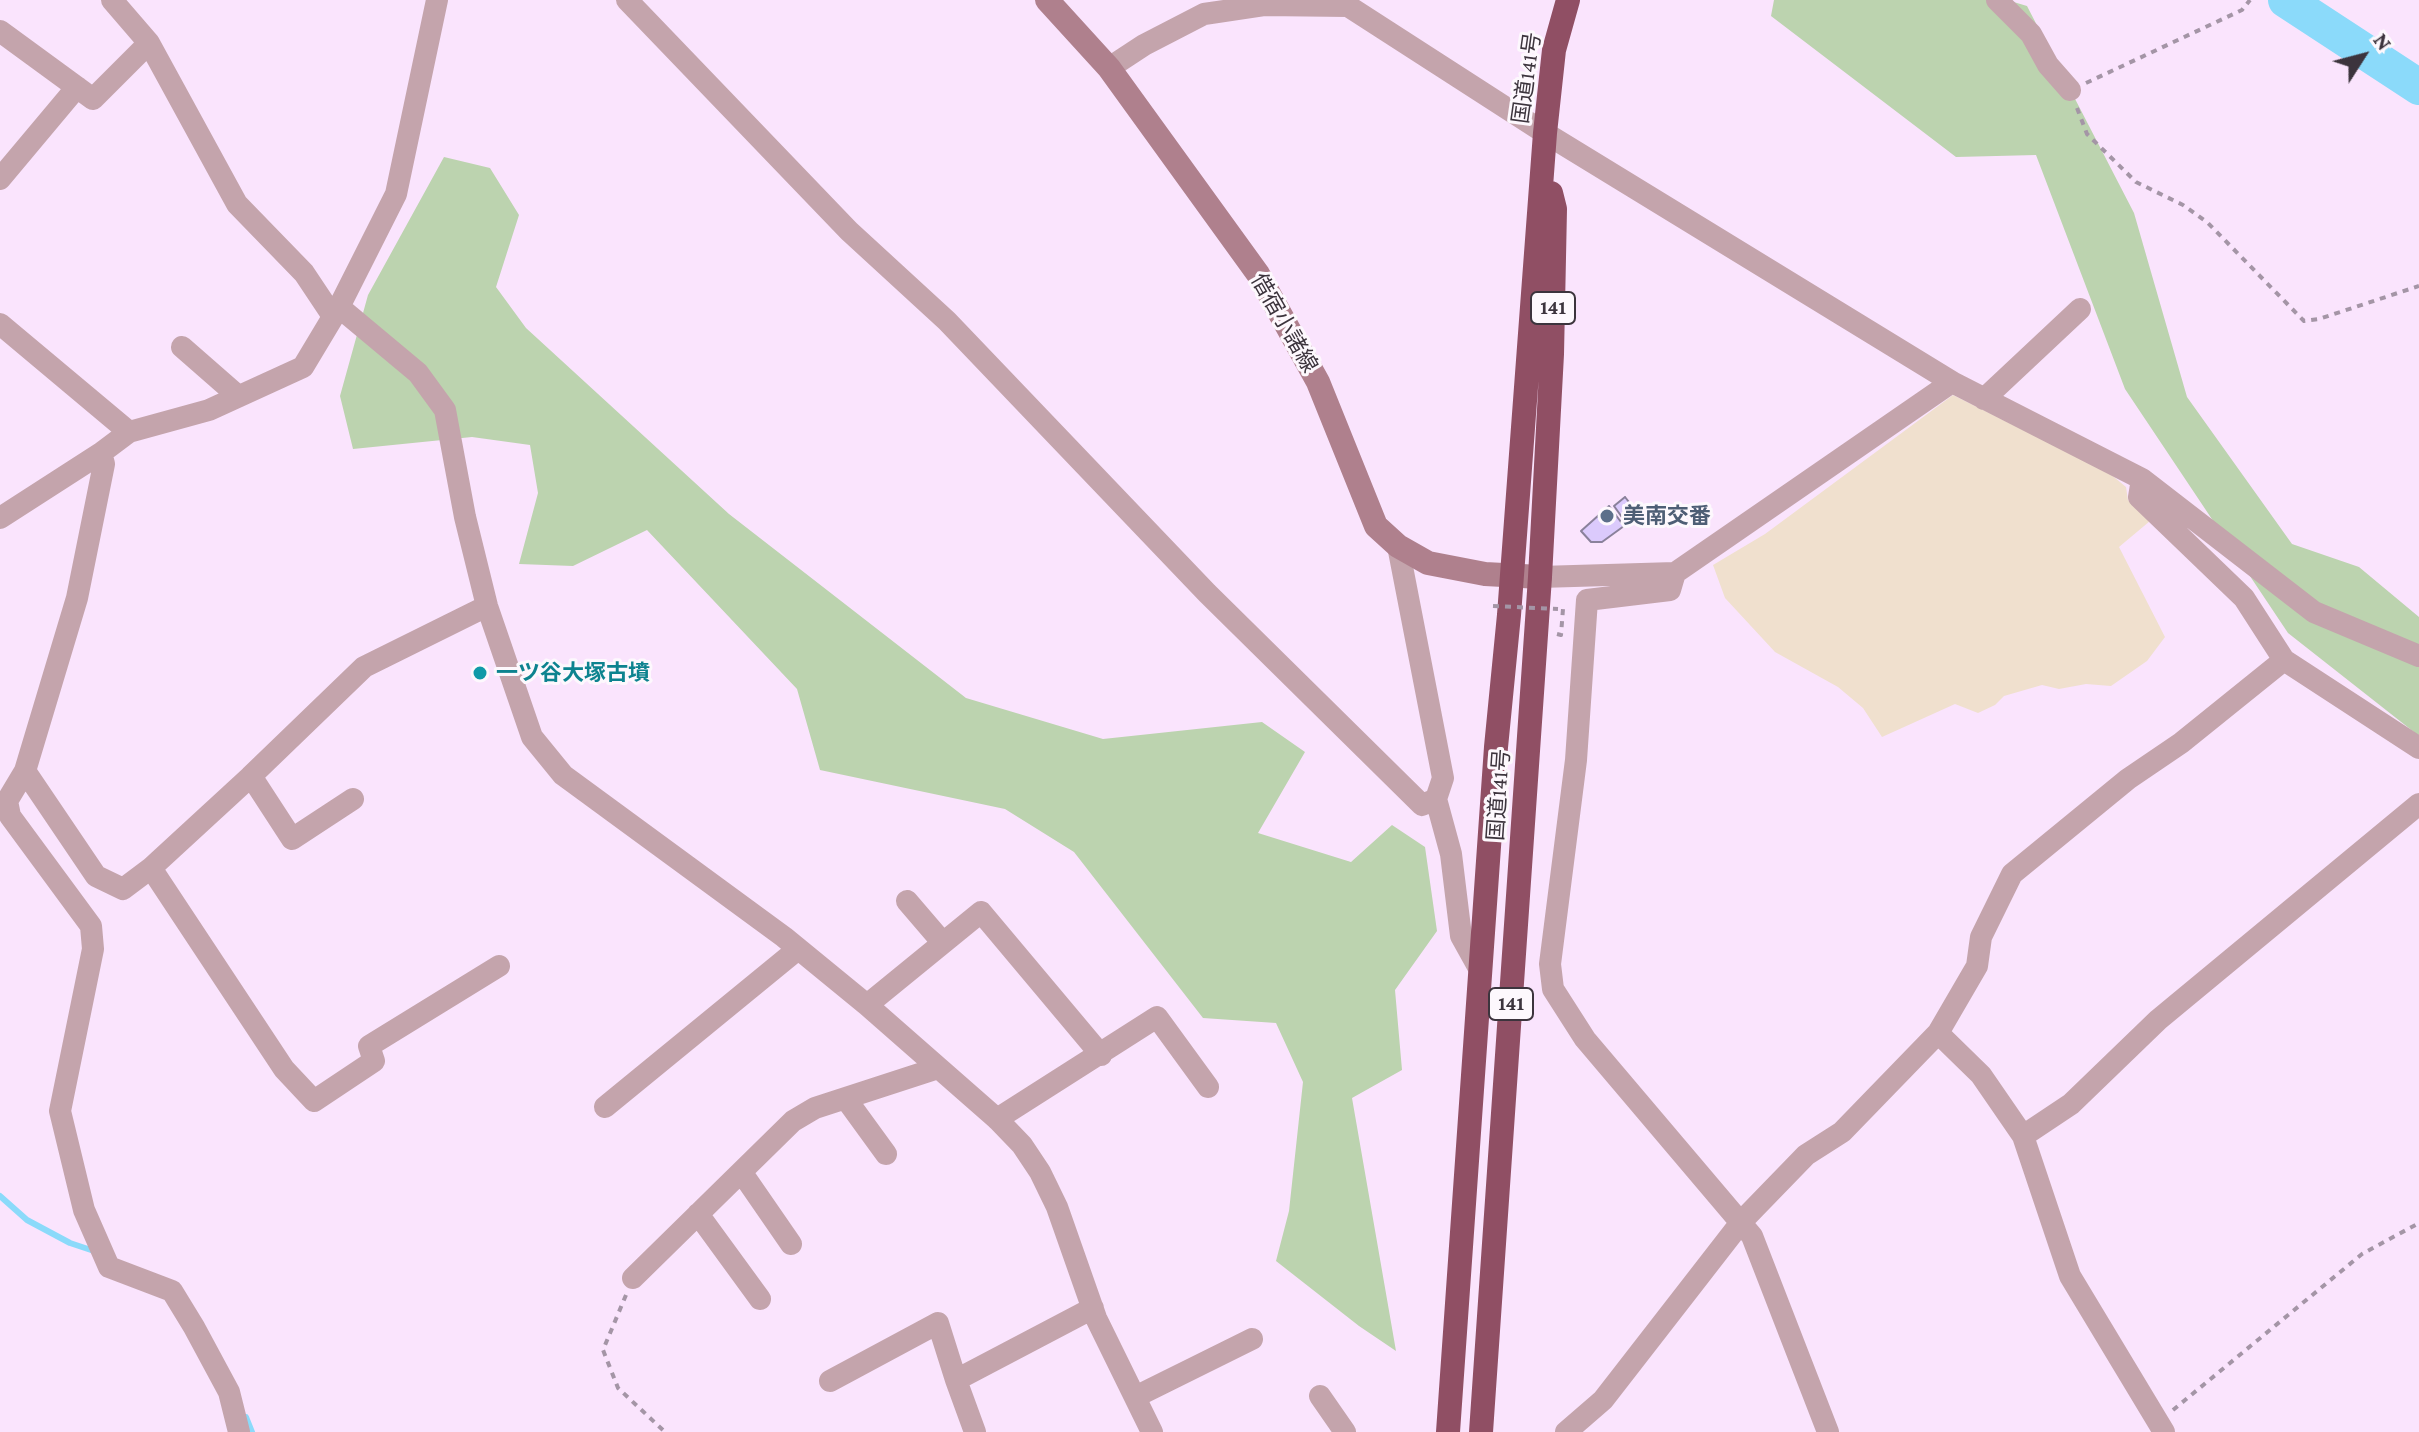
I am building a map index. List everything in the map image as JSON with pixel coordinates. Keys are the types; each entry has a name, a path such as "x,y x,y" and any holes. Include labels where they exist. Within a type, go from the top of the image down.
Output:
{"highway":[{"name":"国道141号","path":"1448,1432 1545,133 1554,50 1568,0"},
{"name":"国道141号","path":"1481,1432 1540,577 1552,354 1555,209 1543,164"}],"main road":[{"name":"借宿小諸線","path":"1047,0 1109,68 1258,274 1318,382 1376,526 1398,546 1428,563 1485,574 1540,577"}],"street":[{"path":"113,0 149,43 237,204 336,311 418,373 445,410 465,517 487,606 532,737 563,775 724,891 798,949 867,1005 997,1119 1022,1145 1040,1172 1057,1207 1093,1308 1152,1432"},
{"path":"0,518 129,432 209,410 303,367 336,311 396,194 437,0"},
{"path":"627,0 849,231 947,321 1229,615 1422,805 1436,799"},
{"path":"1997,0 2031,34 2048,65 2070,90"},
{"path":"1109,68 1144,45 1204,14 1264,5 1350,3 1545,133 1952,382 2142,479 2314,612 2419,656"},
{"path":"0,31 93,99 149,43"},
{"path":"0,179 77,87"},
{"path":"1984,399 2080,309"},
{"path":"0,324 129,432"},
{"path":"182,347 238,396"},
{"path":"1540,577 1675,573 1952,382"},
{"path":"101,453 104,464 77,598 25,771 7,801 10,816 91,926 93,949 60,1111 84,1210 109,1267 172,1291 229,1392 239,1432"},
{"path":"2142,479 2139,497 2244,598 2284,660 2419,748"},
{"path":"1398,546 1443,778 1436,799 1451,854 1461,936 1481,972"},
{"path":"1675,573 1670,590 1587,600 1576,760 1550,964 1553,989 1585,1039 1752,1236 1828,1432"},
{"path":"25,771 96,876 123,889 151,868 251,776 364,667 487,606"},
{"path":"1566,1432 1603,1400 1742,1221 1806,1155 1842,1132 1938,1033 1977,966 1981,937 2012,874 2128,779 2181,743 2284,660"},
{"path":"251,776 292,839 353,799"},
{"path":"2023,1136 2071,1104 2158,1020 2419,804"},
{"path":"151,868 284,1069 314,1101 374,1061 369,1046 499,966"},
{"path":"907,901 943,943"},
{"path":"867,1005 981,912 1101,1055"},
{"path":"605,1107 798,949"},
{"path":"997,1119 1157,1017 1208,1087"},
{"path":"1938,1033 1981,1075 2023,1136 2070,1276 2161,1427"},
{"path":"633,1278 793,1121 815,1108 938,1068"},
{"path":"846,1099 886,1154"},
{"path":"742,1173 791,1244"},
{"path":"698,1214 760,1299"},
{"path":"956,1380 1093,1308"},
{"path":"830,1381 938,1323 975,1432"},
{"path":"1135,1397 1252,1339"},
{"path":"1320,1396 1345,1432"}],"path":[{"path":"2250,0 2242,10 2070,90 2087,134 2136,182 2183,205 2208,223 2304,321 2319,319 2419,286"},
{"path":"1493,606 1558,609"},
{"path":"2161,1427 2362,1254 2419,1223"},
{"path":"633,1278 603,1350 618,1388 665,1432"}],"shaded area":[{"path":"1953,395 2108,472 2126,487 2128,500 2150,521 2119,547 2165,637 2147,661 2111,686 2086,684 2059,689 2042,685 2004,696 1995,705 1978,713 1955,704 1882,737 1863,708 1838,687 1775,652 1725,598 1713,565 1765,534"}],"green space":[{"path":"1774,0 2007,0 2027,6 2134,213 2187,397 2292,544 2359,567 2419,617 2419,736 2288,633 2125,389 2036,155 1956,157 1771,16"},
{"path":"444,157 490,168 519,215 496,287 526,328 729,514 966,698 1103,739 1262,722 1305,752 1258,833 1351,862 1392,825 1425,847 1437,931 1395,990 1402,1070 1352,1098 1396,1351 1276,1261 1289,1211 1303,1082 1276,1023 1203,1018 1074,852 1005,809 820,770 797,689 647,530 573,566 519,564 538,493 530,445 472,437 353,449 340,396 368,295"}],"building":[{"path":"1625,497 1636,511 1624,520 1614,506"},
{"name":"美南交番","path":"1609,506 1624,526 1602,542 1591,542 1581,531"}],"waterway":[{"path":"2286,0 2419,87"},
{"path":"0,1196 27,1220 70,1243 94,1251"},
{"path":"246,1417 252,1432"}],"place":[{"name":"美南交番","path":"1607,516"},
{"name":"一ツ谷大塚古墳","path":"480,673"}]}
